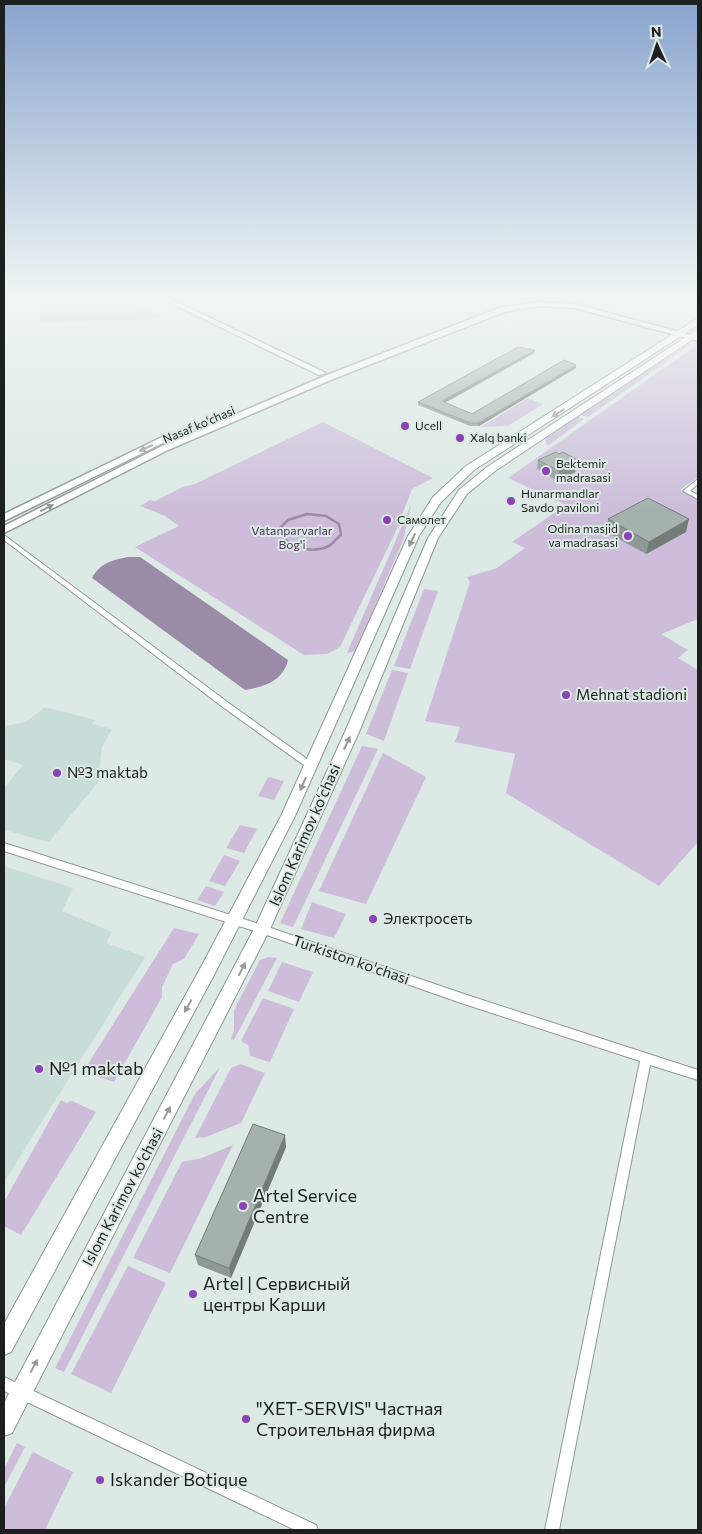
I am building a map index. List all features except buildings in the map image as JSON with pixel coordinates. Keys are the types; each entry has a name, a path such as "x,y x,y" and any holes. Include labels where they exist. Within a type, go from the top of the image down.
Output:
{"main road":[{"name":"Nasaf ko‘chasi","path":"4,518 172,436 354,365"},
{"name":"Islom Karimov ko‘chasi","path":"4,1345 234,921 288,816 419,524 439,495 452,481 470,468 640,365"},
{"name":"Islom Karimov ko‘chasi","path":"4,1424 262,929 352,732 409,593 434,538 463,492 475,481 645,365"},
{"name":"Nasaf ko‘chasi","path":"4,530 165,448 326,376"},
{"path":"389,589 409,593"}],"street":[{"path":"302,365 326,376"},
{"path":"698,481 686,491 698,497"},
{"path":"4,537 227,706 311,766"},
{"name":"Turkiston ko'chasi","path":"4,847 262,929 464,999 698,1075"},
{"path":"552,1530 646,1057"},
{"path":"4,1384 311,1530"}],"shaded area":[{"path":"128,557 140,557 288,660 282,673 266,685 245,690 92,578 107,563"},
{"name":"№3 maktab","path":"45,707 95,720 92,724 112,729 102,747 98,782 49,842 4,830 4,788 23,765 4,759 4,726 26,722"},
{"name":"№1 maktab","path":"4,866 73,888 62,911 112,932 106,943 145,957 4,1182"}],"green space":[{"path":"658,365 662,365 588,417 581,415"},
{"name":"Mehnat stadioni","path":"669,365 697,365 698,477 680,490 698,499 698,619 661,634 688,650 678,658 698,670 698,842 659,886 506,793 515,754 455,742 460,727 425,721 470,582 467,577 497,568 525,548 512,542 566,505 508,478"},
{"path":"528,398 543,404 508,426 481,427"},
{"path":"578,417 584,419 549,445 546,444 546,438"},
{"name":"Vatanparvarlar Bog'i","path":"323,422 433,478 412,489 395,533 340,647 327,654 304,655 135,547 179,526 165,516 140,506 150,500 155,501 183,487 195,484"},
{"path":"411,505 403,540 356,651 347,653"},
{"path":"424,589 438,591 410,669 394,666"},
{"path":"392,670 408,673 384,741 366,734"},
{"path":"362,746 378,749 293,927 280,923"},
{"path":"383,753 426,777 366,904 319,891"},
{"path":"268,777 284,781 274,800 258,796"},
{"path":"240,825 257,829 244,853 226,848"},
{"path":"224,855 240,861 225,886 209,881"},
{"path":"206,886 224,892 215,906 197,900"},
{"path":"312,902 346,914 334,938 301,929"},
{"path":"174,928 199,934 184,959 173,964 162,987 162,997 114,1082 93,1075 92,1067 88,1064"},
{"path":"268,957 277,958 234,1040 231,1039 234,1031 234,1010 260,960"},
{"path":"282,962 313,972 299,1002 268,991"},
{"path":"263,998 294,1009 270,1062 250,1056 248,1045 241,1041"},
{"path":"241,1064 265,1073 241,1123 206,1137 195,1138 231,1068"},
{"path":"220,1067 64,1372 55,1368 195,1094"},
{"path":"61,1100 66,1103 72,1101 96,1112 21,1235 4,1226 4,1202"},
{"path":"233,1145 170,1273 133,1258 182,1162 202,1158"},
{"path":"128,1266 166,1283 111,1393 71,1374"},
{"path":"17,1443 25,1447 4,1487 4,1469"},
{"path":"33,1452 73,1472 45,1530 4,1530 4,1508"}],"waterway":[{"path":"307,514 326,516 339,524 341,535 329,546 322,548 307,549 292,545 282,535 280,528 288,520 307,514"}],"place":[{"name":"Ucell","path":"405,426"},
{"name":"Xalq banki","path":"460,438"},
{"name":"Bektemir madrasasi","path":"546,471"},
{"name":"Hunarmandlar Savdo paviloni","path":"511,501"},
{"name":"Самолет","path":"387,520"},
{"name":"Odina masjid va madrasasi","path":"628,536"},
{"name":"Mehnat stadioni","path":"566,695"},
{"name":"№3 maktab","path":"57,773"},
{"name":"Электросеть","path":"373,919"},
{"name":"№1 maktab","path":"39,1069"},
{"name":"Artel Service Centre","path":"243,1206"},
{"name":"Artel | Сервисный центры Карши","path":"193,1294"},
{"name":"\"XET-SERVIS\" Частная Строительная фирма","path":"246,1419"},
{"name":"Iskander Botique","path":"100,1480"}]}
